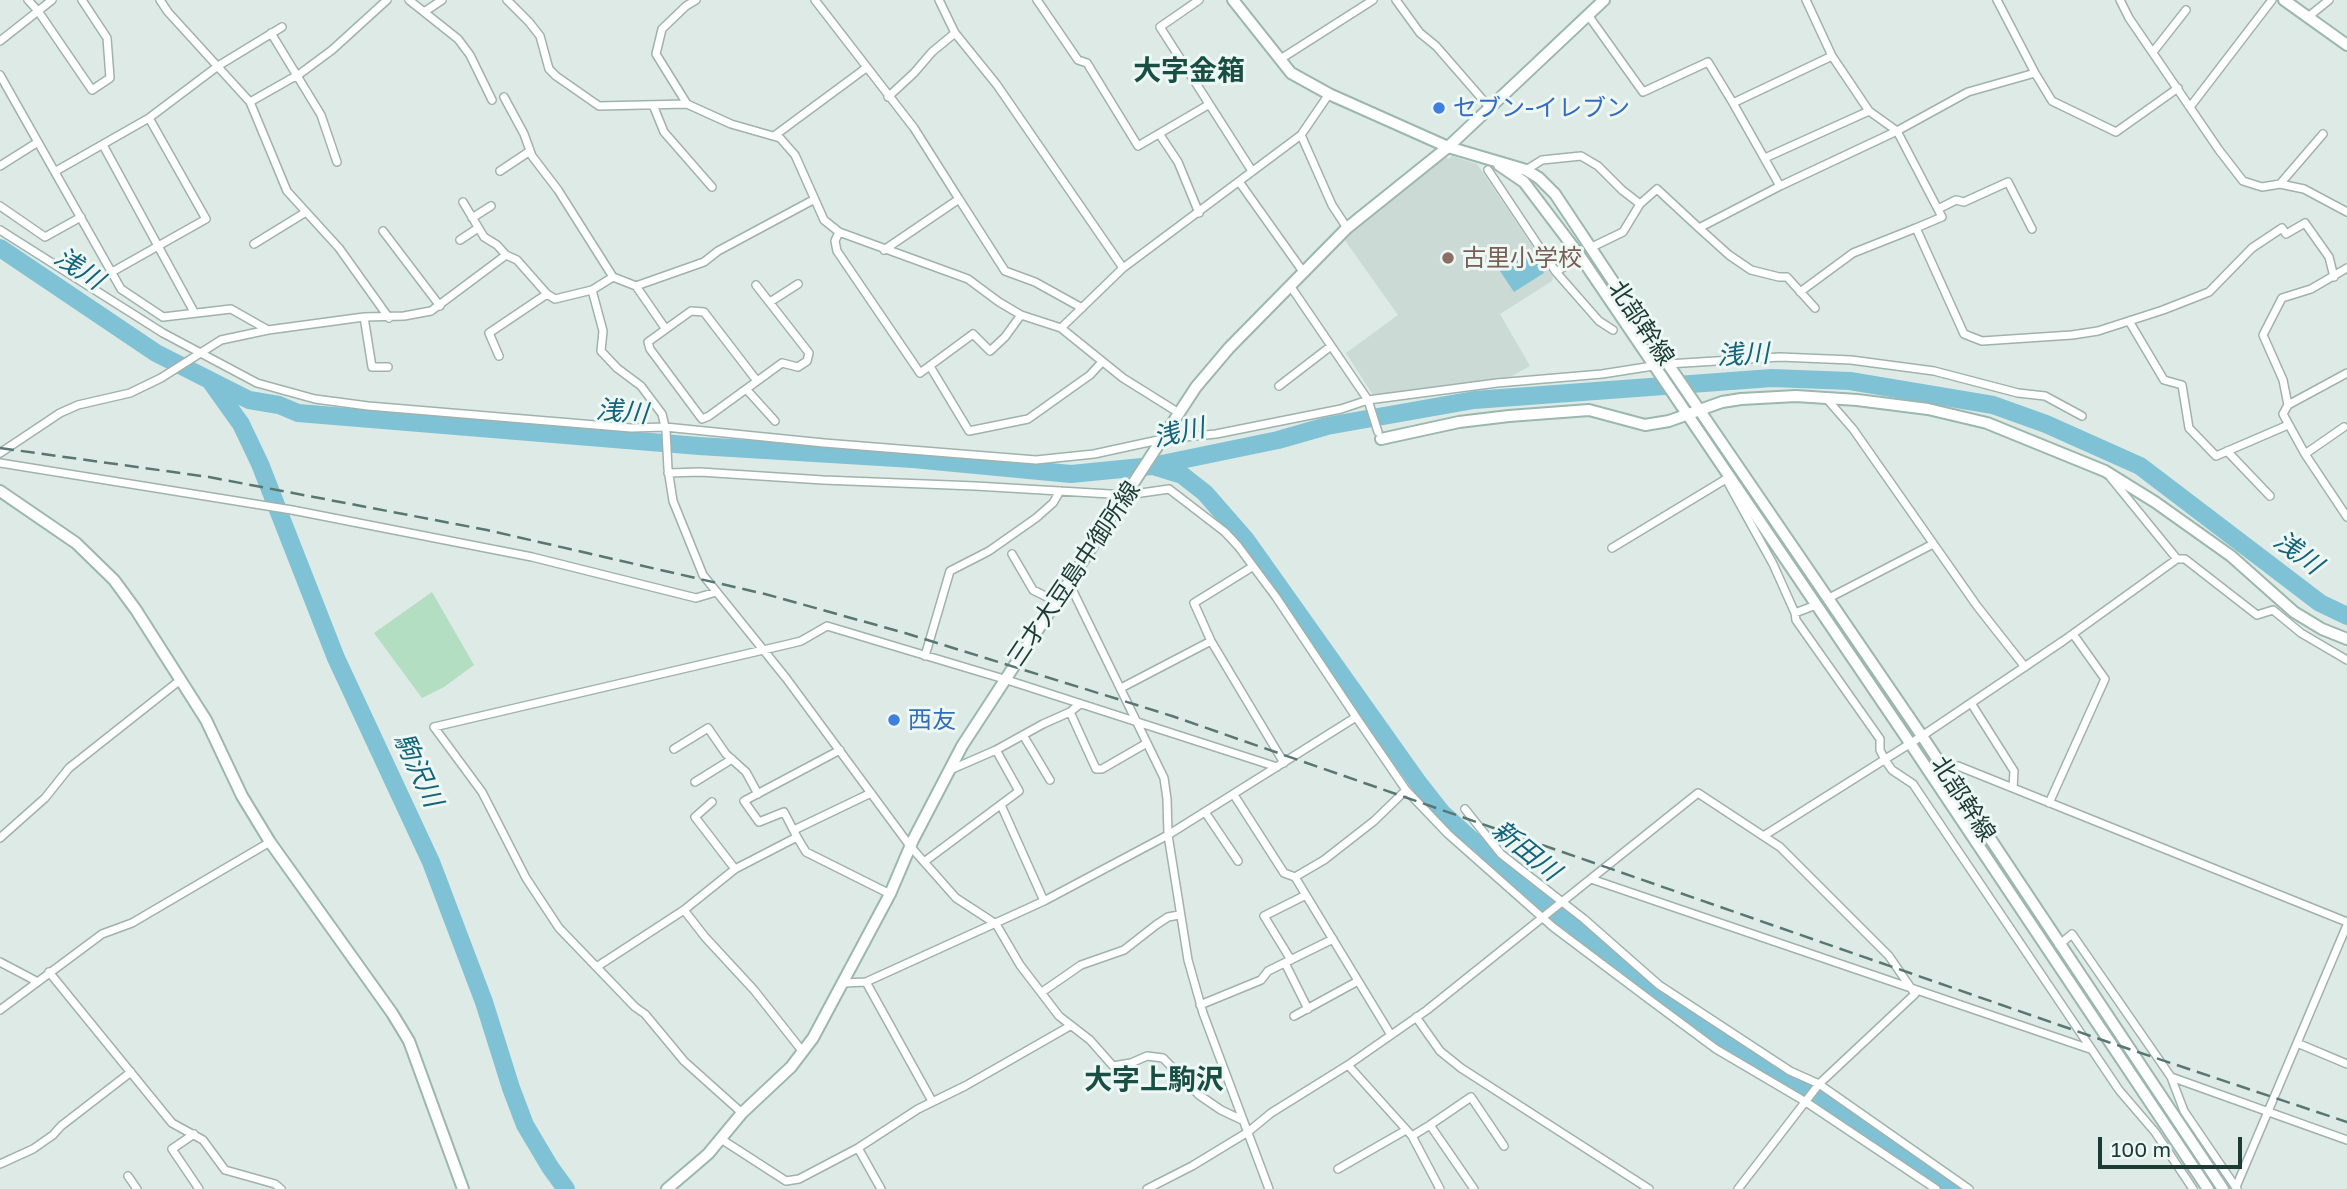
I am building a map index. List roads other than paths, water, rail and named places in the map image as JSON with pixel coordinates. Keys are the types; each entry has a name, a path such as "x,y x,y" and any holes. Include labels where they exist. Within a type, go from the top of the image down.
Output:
{"street":[{"path":"28,0 38,10 92,90 110,78 107,38 82,0"},
{"path":"0,41 52,0"},
{"path":"160,0 250,102 287,191 339,248 389,318"},
{"path":"250,102 297,75 332,50 387,0"},
{"path":"409,0 458,39 470,55 492,100"},
{"path":"425,12 442,0"},
{"path":"687,104 656,54 662,29 696,0"},
{"path":"815,0 914,128 1005,271 1035,282 1082,307"},
{"path":"939,0 954,33 997,85 1124,268"},
{"path":"1037,0 1078,60 1087,63 1138,146 1208,106"},
{"path":"1199,0 1160,27 1252,171"},
{"path":"1233,0 1291,73 1329,94 1448,146 1480,156"},
{"path":"1279,60 1373,0"},
{"path":"1396,0 1420,33 1436,46 1490,108"},
{"name":"三才大豆島中御所線","path":"667,1189 687,1174 742,1113 791,1067 823,1023 890,894 910,846 948,771 1004,679 1196,387 1229,348 1347,228 1448,146 1604,0"},
{"path":"1800,292 1853,253 1942,217 1897,131 1869,111 1832,56 1806,0"},
{"path":"1997,0 2052,101 2116,132 2178,88"},
{"path":"2120,0 2129,18 2242,181 2262,187 2280,184 2304,189 2347,212"},
{"path":"2190,107 2272,0"},
{"path":"2284,0 2347,46"},
{"path":"2308,17 2329,0"},
{"path":"510,1 540,36 550,69 599,106 687,104 732,124 780,138 795,155 824,220 839,232 968,279 1021,315 1061,328 1102,362 1178,413"},
{"path":"2153,52 2186,9"},
{"path":"1588,15 1643,92 1708,62 1780,186"},
{"path":"56,171 149,118 218,66 282,27"},
{"path":"271,33 321,115 337,162"},
{"path":"888,97 954,33"},
{"path":"1733,103 1832,56"},
{"path":"774,136 866,68"},
{"path":"1699,228 1897,131 1968,92 2035,73"},
{"path":"0,75 121,289 163,317 231,309 268,330"},
{"path":"1061,328 1124,268 1301,135 1329,94"},
{"path":"505,97 530,151 614,277 636,286 665,328"},
{"path":"653,105 664,132 712,187"},
{"path":"1765,158 1869,111"},
{"path":"112,272 206,219 149,118"},
{"path":"2280,184 2323,134"},
{"path":"1160,135 1178,162 1199,213"},
{"path":"1301,135 1332,205 1347,228"},
{"path":"0,165 38,142"},
{"path":"103,145 194,312"},
{"path":"500,171 530,151"},
{"name":"北部幹線","path":"1480,156 1526,170 1539,178 1555,194 1922,736 2208,1189"},
{"name":"北部幹線","path":"1480,156 1502,166 1524,182 1580,256 1910,743 2223,1189"},
{"path":"1526,170 1542,160 1581,156 1598,166 1640,204"},
{"path":"1489,170 1556,272 1599,321 1613,330"},
{"path":"1938,209 1956,200 1964,202 2008,182 2032,229"},
{"path":"1240,183 1305,273"},
{"path":"1590,248 1623,232 1640,204 1657,189 1729,255 1751,270 1787,277 1815,308"},
{"path":"884,250 959,199"},
{"path":"636,286 704,262 718,251 813,200"},
{"path":"463,202 484,237 498,245 506,256 517,260 547,294 555,299 592,290 614,277"},
{"path":"0,206 45,237 81,217"},
{"path":"472,218 491,206"},
{"path":"254,244 306,212"},
{"path":"1916,228 1964,334 1982,341 2035,339 2098,331 2210,292 2252,248 2281,228 2286,234 2305,223 2329,257 2334,276"},
{"path":"460,240 478,228"},
{"path":"0,230 163,332 257,383 315,399 368,406 1036,460 1160,444 1369,403 1497,383 1655,369"},
{"path":"383,231 440,306"},
{"path":"839,232 835,240 836,251 920,373 931,368 973,334 990,351 1005,337 1021,315"},
{"path":"0,453 60,413 94,401 130,393 161,378 221,340 268,330 431,311 506,256"},
{"path":"1556,272 1580,256"},
{"path":"2288,405 2283,380 2263,335 2282,298 2311,289 2347,268"},
{"path":"770,302 798,284"},
{"path":"756,285 809,353 807,361 798,367 782,363 747,390 702,419 650,349 648,342 691,311 704,312 757,382"},
{"path":"1291,287 1369,403 1379,435 1509,416 1589,410 1644,425 1669,421 1722,402 1796,396 1928,409 1987,424 2106,472 2231,556 2294,612 2347,639"},
{"path":"592,290 603,331 601,351 617,368 641,386 662,414 673,501 703,575 840,750 910,846 956,898 996,924 1020,965 1059,1016 1090,1040 1113,1066 1147,1056 1163,1058 1199,1095 1242,1120"},
{"path":"499,356 488,333 547,294"},
{"path":"364,317 372,367 387,367"},
{"path":"2129,321 2164,380 2182,385 2189,428 2217,456 2288,425"},
{"path":"1279,386 1331,346"},
{"path":"1671,368 1780,357 1852,360 1934,371 2018,393 2046,396 2082,416"},
{"path":"931,368 969,431 1028,419 1090,375 1102,362"},
{"path":"1287,368 1292,375"},
{"path":"2346,512 2305,454 2283,414 2288,405 2347,373"},
{"path":"747,390 775,421"},
{"path":"1826,398 1861,440 1933,544 2025,667"},
{"path":"2305,454 2344,427"},
{"path":"2227,452 2270,496"},
{"path":"0,463 292,510 532,557 696,598 716,592"},
{"path":"668,471 1127,495 1169,489 1238,546 1276,597 1406,790 1448,834 1716,1049 1807,1100 1936,1189"},
{"path":"2106,472 2176,559"},
{"path":"1612,548 1726,479 1773,564 1803,634 1880,739 1880,750 1885,760 1892,770 1913,784 2119,1090 2155,1132 2193,1189"},
{"path":"0,491 76,542 114,580 136,610 206,720 242,796 270,842 393,1013 409,1041 463,1189"},
{"path":"925,656 950,571 989,551 1036,518 1053,503 1060,491"},
{"path":"1829,598 1933,544"},
{"path":"1013,554 1033,590 1055,601"},
{"path":"1765,835 1885,760 2025,667 2176,559 2185,559 2258,615 2273,610 2301,633 2347,660"},
{"path":"1252,568 1194,603 1211,641 1280,765"},
{"path":"1068,581 1164,778 1168,835 1188,960 1200,1005 1269,1189"},
{"path":"1795,613 1816,605"},
{"path":"2301,633 2308,621"},
{"path":"742,1113 684,1061 645,1014 635,1007 559,928 526,878 482,792 434,727 763,651 801,641 827,626 1280,765"},
{"path":"2049,803 2105,679 2073,634"},
{"path":"1121,688 1211,641"},
{"path":"0,838 45,798 69,768 180,681"},
{"path":"1971,703 2014,771 2013,788"},
{"path":"948,771 996,750 1070,712 1080,704"},
{"path":"1070,712 1096,769 1102,769 1147,743"},
{"path":"845,983 866,982 1044,901 1168,835 1356,717"},
{"path":"674,749 708,727 732,759 746,772 758,794"},
{"path":"1023,735 1050,780"},
{"path":"840,750 744,801 760,822 784,812 806,852 890,894"},
{"path":"924,862 1019,791 996,750"},
{"path":"695,782 732,759"},
{"path":"1958,766 2347,923 2237,1188"},
{"path":"1295,877 1324,860 1374,821 1406,790"},
{"path":"598,966 684,910 735,869 871,793"},
{"path":"1147,1189 1248,1132 1391,1035 1698,793 1780,847 1889,956 1915,994 1817,1087 1738,1189"},
{"path":"1234,794 1284,873 1295,877 1391,1035"},
{"path":"712,802 695,817 735,869"},
{"path":"1001,805 1044,901"},
{"path":"1465,809 1501,854 1560,904 1584,919 1659,985 1969,1189"},
{"path":"1205,812 1238,861"},
{"path":"0,1010 102,934 132,923 270,842"},
{"path":"1591,879 2091,1049"},
{"path":"1306,895 1264,916 1308,1009"},
{"path":"684,910 754,990 803,1052"},
{"path":"1042,992 1081,965 1124,950 1156,925 1179,915"},
{"path":"2034,961 2072,934 2171,1077 2184,1111 2237,1188"},
{"path":"1200,1005 1261,980 1268,971 1333,939"},
{"path":"0,962 36,981"},
{"path":"49,972 172,1123 203,1140 226,1170 275,1184 281,1189"},
{"path":"1294,1016 1358,981"},
{"path":"866,982 932,1101"},
{"path":"1416,1017 1440,1051 1461,1068 1649,1189"},
{"path":"721,1139 786,1181 799,1179 858,1148 932,1101 965,1086 1070,1026"},
{"path":"2297,1043 2347,1064"},
{"path":"1348,1065 1409,1133 1440,1189"},
{"path":"0,1164 33,1149 53,1135 61,1125 131,1072"},
{"path":"2171,1077 2347,1140"},
{"path":"1338,1169 1430,1125 1471,1097 1504,1146"},
{"path":"1430,1125 1474,1189"},
{"path":"194,1134 172,1149 198,1189"},
{"path":"858,1148 880,1189"},
{"path":"128,1176 137,1189"}],"water":[{"path":"1530,252 1544,273 1514,292 1500,271"}],"waterway":[{"name":"浅川","path":"0,248 156,353 249,400 279,405 298,413 699,446 913,459 1071,474 1152,466 1278,440 1327,426 1474,400 1772,378 1850,381 1993,405 2046,424 2140,466 2320,603 2347,616"},
{"name":"駒沢川","path":"211,382 241,424 260,464 336,658 431,862 484,1002 525,1125 566,1189"},
{"name":"新田川","path":"1156,467 1182,475 1205,493 1246,540 1417,781 1442,813 1475,843 1559,915 1688,1015 1734,1047 1804,1087 1955,1189"}],"railway":[{"path":"0,448 209,477 487,530 765,594 905,633 1172,716 2108,1042 2347,1122"}],"place":[{"name":"セブン-イレブン","path":"1439,108"},
{"name":"古里小学校","path":"1448,258"},
{"name":"西友","path":"894,720"}],"district":[{"name":"大字金箱","path":"1189,71"},
{"name":"大字上駒沢","path":"1154,1080"}]}
